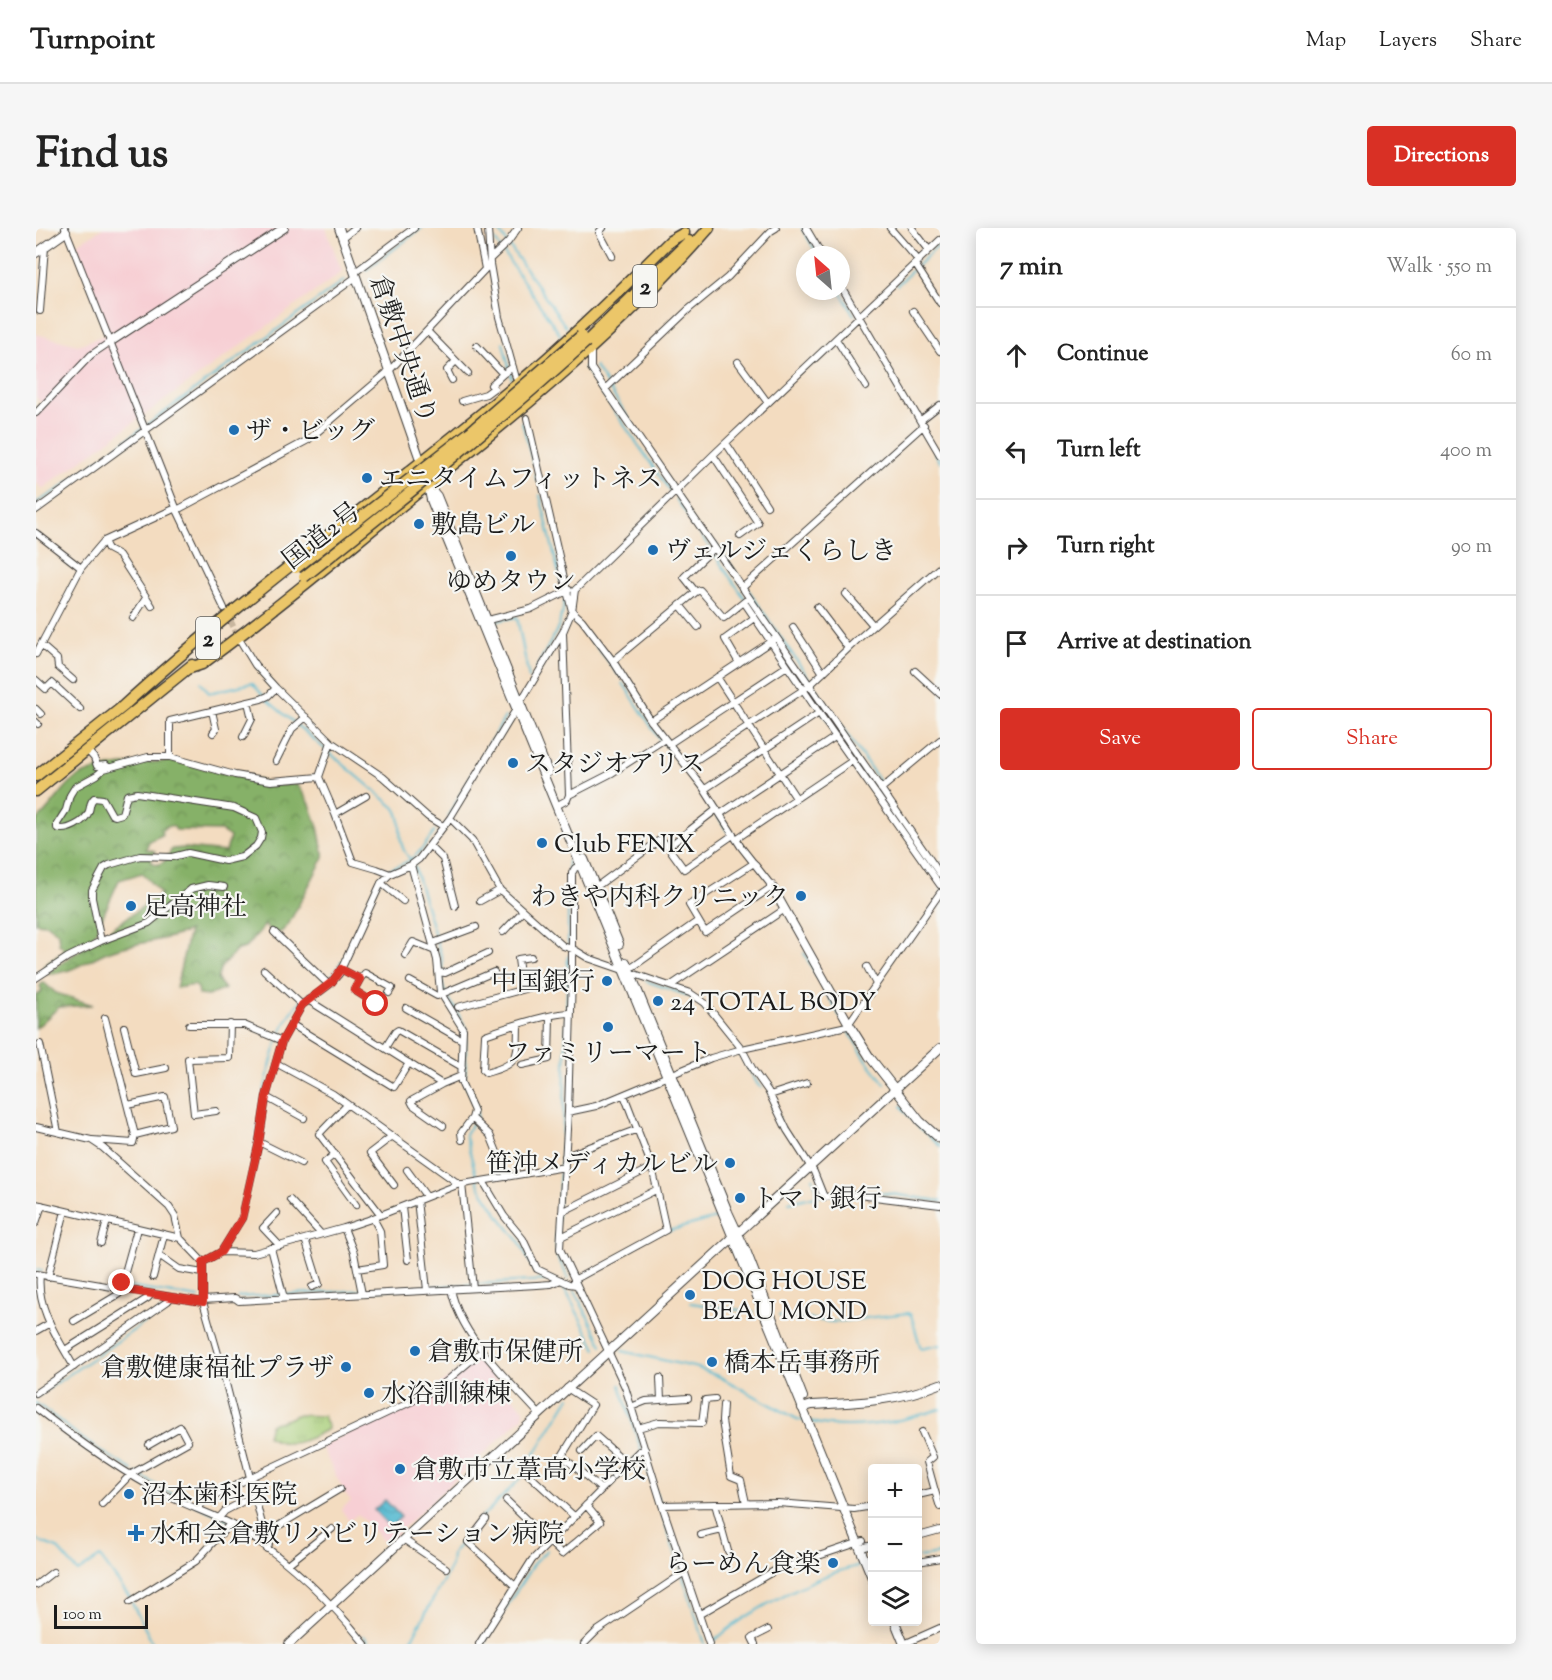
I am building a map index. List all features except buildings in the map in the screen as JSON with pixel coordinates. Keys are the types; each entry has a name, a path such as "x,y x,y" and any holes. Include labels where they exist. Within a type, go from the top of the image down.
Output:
{"highway":[{"name":"国道2号","path":"36,791 187,669 470,432 586,342 701,228"},
{"path":"187,669 202,664 223,649 561,376 586,342 648,295 709,228"},
{"name":"国道2号","path":"586,342 687,231"},
{"path":"121,708 197,640 538,366 577,332 670,241 687,231"},
{"name":"国道2号","path":"36,776 121,708 300,573"}],"street":[{"path":"36,413 91,355 284,228"},
{"name":"倉敷中央通り","path":"339,228 421,462 431,500 484,621 584,865"},
{"path":"342,238 355,228"},
{"path":"37,507 355,275 414,228"},
{"path":"477,228 488,264 509,369"},
{"path":"488,228 488,264"},
{"path":"36,654 81,568 104,541 176,509 308,440 389,370 488,264 518,228"},
{"path":"603,228 599,232 612,256"},
{"path":"607,388 689,309 728,277 776,228"},
{"path":"806,228 817,246"},
{"path":"890,228 917,264 940,303"},
{"path":"912,228 930,250"},
{"path":"36,254 66,230 176,509 225,608"},
{"path":"484,621 531,609 567,591 575,590 713,455 940,240"},
{"path":"39,312 45,247"},
{"path":"849,300 940,455"},
{"path":"913,311 940,351"},
{"path":"427,331 468,374"},
{"path":"836,339 866,387"},
{"path":"586,342 591,368 607,388 712,550 742,588 754,618 774,640 787,666 806,688 835,737 940,885"},
{"path":"477,346 509,369 516,378"},
{"path":"452,380 447,370 456,360"},
{"path":"738,362 768,403"},
{"path":"462,401 486,394 494,388 491,385 509,369"},
{"path":"742,588 940,405"},
{"path":"527,418 572,611 582,620 613,662 651,721 705,789 734,837 772,886 869,1056 920,1121 940,1139"},
{"path":"726,443 768,506"},
{"path":"713,455 758,523 740,536"},
{"path":"36,533 81,568"},
{"path":"104,541 108,549 119,555 152,606"},
{"path":"696,592 684,577 712,550"},
{"path":"687,766 806,688 873,625 940,567"},
{"path":"203,1262 221,1252 242,1218 280,1040 302,1003 328,983 341,969 381,883 390,874 413,864 430,846 450,818 563,632 572,611 575,590"},
{"path":"613,662 700,590 724,618 747,600"},
{"path":"846,594 873,625"},
{"path":"134,618 146,598"},
{"path":"747,600 806,688 881,789 940,874"},
{"path":"680,605 698,627"},
{"path":"818,607 848,648"},
{"path":"740,663 724,639 754,618"},
{"path":"793,627 823,673"},
{"path":"559,805 567,800 569,795 563,632"},
{"path":"651,721 774,640"},
{"path":"241,642 255,665 331,742 383,777 428,817 443,826"},
{"path":"41,645 57,659 58,667 72,680"},
{"path":"569,795 667,742 787,666"},
{"path":"915,670 940,694"},
{"path":"717,677 796,798"},
{"path":"36,680 46,689 52,683 80,709"},
{"path":"170,757 170,721 265,698 276,688"},
{"path":"243,737 252,719 248,702"},
{"path":"212,711 216,729 213,733"},
{"path":"705,789 819,713"},
{"path":"276,761 296,725 306,717"},
{"path":"668,847 835,737"},
{"path":"881,789 940,740"},
{"path":"331,742 319,777 353,862 390,874"},
{"path":"87,750 97,766 106,765 108,767"},
{"path":"101,941 92,898 93,890 104,868 140,856 172,857 188,853 214,860 234,859 249,853 261,838 262,832 256,818 234,808 137,793 127,795 125,810 119,816 112,815 103,799 94,798 86,817 66,830 57,828 75,787 108,767 148,757 170,757 235,775 271,781 319,777"},
{"path":"596,887 661,839 684,869 852,761"},
{"path":"335,814 366,796"},
{"path":"450,818 472,840 500,890 562,946 575,950 588,958 690,993 705,1003 770,1095 787,1130 810,1166 824,1197 858,1195 940,1205"},
{"path":"430,846 443,859 455,906"},
{"path":"754,862 689,905 705,932 772,886"},
{"path":"413,864 435,945 444,994 461,1025 462,1087 474,1111 474,1120 490,1136 507,1178"},
{"path":"584,865 596,887 628,971"},
{"path":"584,865 573,870 572,873 568,1112 562,1168 560,1249 609,1350 631,1407 642,1450 709,1644"},
{"path":"584,865 846,1509 864,1544 868,1561"},
{"path":"381,883 403,901"},
{"path":"36,978 68,957 101,941 149,923 191,889 208,885 224,887"},
{"path":"480,901 500,890"},
{"path":"568,1112 596,1106 711,1058 844,1027 849,1024 940,893"},
{"path":"670,986 785,909"},
{"path":"502,920 505,930 523,911"},
{"path":"628,971 698,921"},
{"path":"405,955 412,942 435,945 476,927"},
{"path":"274,932 328,983"},
{"path":"441,972 488,953"},
{"path":"522,989 519,959 531,957"},
{"path":"867,967 876,984"},
{"path":"341,969 360,979"},
{"path":"264,970 302,1003 385,1048 442,1084"},
{"path":"376,1004 354,990 365,972 392,988 389,993"},
{"path":"410,981 437,996 494,972"},
{"path":"458,1007 569,976"},
{"path":"406,1008 462,1040"},
{"path":"518,1025 517,1055 513,1062 506,1067 486,1072 483,1070 485,1035 518,1025 568,1013"},
{"path":"522,1065 549,1059 550,1017"},
{"path":"36,1127 91,1140 133,1143 135,1135 105,1018"},
{"path":"216,1111 194,1114 188,1059 229,1058 230,1024"},
{"path":"291,1024 394,1088 409,1063"},
{"path":"189,1025 244,1025 280,1040"},
{"path":"124,1028 136,1074"},
{"path":"385,1048 398,1030 462,1067"},
{"path":"40,1044 58,1132"},
{"path":"289,1644 940,1048"},
{"path":"276,1063 333,1094 391,1137 461,1184 473,1286"},
{"path":"122,1078 166,1068"},
{"path":"443,1126 413,1105 411,1101 461,1076"},
{"path":"770,1095 807,1083"},
{"path":"74,1367 50,1323 38,1274 203,1301 575,1282 666,1230 652,1167 624,1095"},
{"path":"128,1105 165,1097 171,1126 135,1135"},
{"path":"266,1097 304,1118"},
{"path":"347,1105 320,1134 381,1215"},
{"path":"462,1140 461,1133 474,1120"},
{"path":"565,1156 638,1129"},
{"path":"391,1137 370,1153 394,1185"},
{"path":"91,1140 169,1207 175,1216 180,1239"},
{"path":"259,1142 301,1163"},
{"path":"335,1154 325,1162 356,1205"},
{"path":"562,1212 652,1167"},
{"path":"221,1252 254,1253 374,1218 461,1184 562,1168"},
{"path":"407,1170 426,1196"},
{"path":"479,1182 527,1245 537,1269 558,1282"},
{"path":"561,1238 656,1190"},
{"path":"290,1200 321,1234"},
{"path":"417,1200 426,1288"},
{"path":"36,1223 39,1204 180,1239 203,1262 203,1301 268,1547"},
{"path":"402,1206 408,1260"},
{"path":"48,1277 65,1211"},
{"path":"277,1213 263,1228 280,1246"},
{"path":"357,1269 383,1266 380,1230 374,1218"},
{"path":"101,1243 107,1221"},
{"path":"344,1227 354,1253 362,1292"},
{"path":"74,1321 119,1294 137,1229"},
{"path":"153,1276 165,1235"},
{"path":"305,1239 319,1284 312,1287"},
{"path":"272,1248 284,1296"},
{"path":"159,1255 179,1269 203,1273"},
{"path":"452,1289 457,1305 482,1351 539,1414"},
{"path":"65,1350 151,1294"},
{"path":"36,1393 171,1297"},
{"path":"36,1331 50,1323"},
{"path":"200,1507 251,1477 419,1398 442,1385 482,1351"},
{"path":"660,1378 661,1400"},
{"path":"804,1407 878,1401 940,1384"},
{"path":"554,1469 593,1405 567,1388"},
{"path":"631,1407 646,1401 688,1398"},
{"path":"638,1428 659,1422 702,1423 705,1400 715,1399"},
{"path":"723,1405 722,1421 731,1476 741,1480 746,1503"},
{"path":"36,1408 87,1446 168,1496 220,1516 268,1547 331,1605 365,1644"},
{"path":"102,1504 133,1473 188,1442 180,1427 149,1444"},
{"path":"922,1432 933,1457 927,1462 940,1507"},
{"path":"582,1451 596,1436 627,1463"},
{"path":"479,1644 532,1560 642,1450"},
{"path":"562,1456 601,1489"},
{"path":"527,1473 574,1517"},
{"path":"265,1534 340,1489"},
{"path":"922,1494 935,1491"},
{"path":"220,1516 255,1495"},
{"path":"506,1500 562,1554 600,1522 587,1507"},
{"path":"662,1505 778,1503 846,1509 868,1507"},
{"path":"715,1504 728,1551"},
{"path":"486,1519 468,1542 515,1586"},
{"path":"130,1602 196,1561 230,1524"},
{"path":"288,1564 333,1529"},
{"path":"701,1535 722,1530"},
{"path":"922,1535 940,1530"},
{"path":"403,1539 446,1568"},
{"path":"700,1614 774,1571 864,1544"},
{"path":"922,1561 940,1558"},
{"path":"36,1585 53,1572"},
{"path":"584,1644 597,1631 683,1573"},
{"path":"891,1626 898,1644"},
{"path":"897,1626 904,1644 940,1628"},
{"path":"755,1644 752,1638 768,1630"}],"shaded area":[{"path":"103,228 326,228 342,272 42,489 36,482 36,415 44,406 36,397 36,334 78,345 110,333 77,244"},
{"name":"倉敷市立葦高小学校","path":"475,1359 524,1409 523,1417 386,1544 358,1514 349,1521 341,1509 351,1501 344,1492 321,1446 417,1401"}],"green space":[{"path":"172,761 280,785 297,784 310,804 318,827 324,857 288,925 281,932 273,934 265,925 245,948 237,950 221,967 217,979 225,989 208,996 199,995 198,988 194,985 176,988 189,931 169,938 107,952 63,972 46,974 161,894 142,873 119,880 93,938 45,969 44,965 63,952 63,947 59,944 58,933 47,924 36,923 36,821 71,782 91,771","holes":["167,826 173,826 176,830 221,831 230,837 226,852 172,849 165,861 158,865 151,862 155,851 146,849 149,841 162,835 161,831"]},
{"path":"43,982 56,993 93,1005 59,1007 36,1028 36,995 42,992 40,986"},
{"path":"296,1415 323,1416 328,1429 305,1440 290,1443 267,1436 270,1424"}],"water":[{"path":"385,1500 401,1517 390,1527 374,1510"}],"waterway":[{"path":"366,270 422,228"},
{"path":"497,228 566,327"},
{"path":"802,228 813,246"},
{"path":"495,240 561,336"},
{"path":"897,285 940,244"},
{"path":"36,503 61,488 345,280"},
{"path":"845,300 854,315"},
{"path":"503,343 512,379"},
{"path":"584,367 670,491"},
{"path":"595,367 633,425"},
{"path":"522,422 533,463"},
{"path":"935,452 940,462"},
{"path":"535,474 537,481"},
{"path":"540,495 562,587"},
{"path":"676,499 746,600"},
{"path":"715,543 743,583"},
{"path":"747,588 812,683"},
{"path":"562,615 565,598"},
{"path":"536,669 559,626 561,615"},
{"path":"496,621 517,617 529,678"},
{"path":"589,637 619,675"},
{"path":"776,644 899,822"},
{"path":"201,682 209,693 252,683 267,700 395,808 399,818 401,843 412,861"},
{"path":"623,683 660,740"},
{"path":"815,688 880,782"},
{"path":"448,816 505,717"},
{"path":"663,742 684,768"},
{"path":"717,815 728,832"},
{"path":"388,870 416,855 435,831"},
{"path":"568,861 568,945"},
{"path":"414,866 442,959 443,988 466,1028 465,1083 476,1105 477,1117 465,1134 479,1186 519,1241 535,1272 553,1281"},
{"path":"358,926 382,874"},
{"path":"804,953 841,1018"},
{"path":"568,956 564,1107 556,1241 557,1256 569,1279"},
{"path":"328,981 342,961"},
{"path":"646,981 689,996 700,1003 717,1022"},
{"path":"256,1141 270,1066 283,1027 302,1000 322,987"},
{"path":"847,1029 885,1084"},
{"path":"738,1050 762,1088"},
{"path":"772,1106 780,1122"},
{"path":"901,1106 916,1124 940,1146"},
{"path":"813,1178 819,1195"},
{"path":"789,1202 848,1191 940,1201"},
{"path":"668,1231 716,1218"},
{"path":"36,1270 42,1271"},
{"path":"238,1297 549,1280"},
{"path":"558,1284 566,1291 596,1349"},
{"path":"122,1286 199,1298"},
{"path":"575,1291 602,1345"},
{"path":"36,1397 175,1302"},
{"path":"691,1303 754,1312"},
{"path":"779,1316 834,1322 908,1313 911,1315 921,1349 940,1345"},
{"path":"622,1351 698,1368 805,1421"},
{"path":"620,1385 705,1644"},
{"path":"409,1644 451,1566 452,1554 477,1522 518,1481 570,1397"},
{"path":"36,1403 87,1442 132,1470"},
{"path":"811,1422 859,1426 909,1418 940,1409"},
{"path":"611,1483 641,1453"},
{"path":"137,1473 164,1490 240,1525 251,1533"},
{"path":"36,1540 57,1548 78,1572 100,1557 130,1598"},
{"path":"483,1644 534,1563 547,1550"},
{"path":"922,1556 940,1554"},
{"path":"713,1642 744,1618 784,1595 826,1576 864,1565"},
{"path":"132,1603 153,1644"},
{"path":"364,1636 370,1644"}],"tunnel":[{"path":"227,613 239,639"}],"place":[{"name":"ザ・ビッグ","path":"234,430"},
{"name":"エニタイムフィットネス","path":"367,478"},
{"name":"敷島ビル","path":"419,524"},
{"name":"ヴェルジェくらしき","path":"653,550"},
{"name":"ゆめタウン","path":"511,556"},
{"name":"スタジオアリス","path":"513,763"},
{"name":"Club FENIX","path":"542,843"},
{"name":"わきや内科クリニック","path":"801,896"},
{"name":"足高神社","path":"131,906"},
{"name":"中国銀行","path":"607,981"},
{"name":"24 TOTAL BODY","path":"658,1001"},
{"name":"ファミリーマート","path":"608,1027"},
{"name":"笹沖メディカルビル","path":"730,1163"},
{"name":"トマト銀行","path":"740,1198"},
{"name":"DOG HOUSE BEAU MOND","path":"690,1295"},
{"name":"倉敷市保健所","path":"415,1351"},
{"name":"橋本岳事務所","path":"712,1362"},
{"name":"倉敷健康福祉プラザ","path":"346,1367"},
{"name":"水浴訓練棟","path":"369,1393"},
{"name":"倉敷市立葦高小学校","path":"400,1469"},
{"name":"沼本歯科医院","path":"129,1494"},
{"name":"水和会倉敷リハビリテーション病院","path":"136,1533"},
{"name":"らーめん食楽","path":"833,1563"}],"route":[{"path":"122,1283 121,1289 203,1302 203,1262 221,1252 233,1236 242,1218 259,1142 266,1097 285,1034 302,1005 332,982 341,969 360,979 354,990 376,1004"}]}
